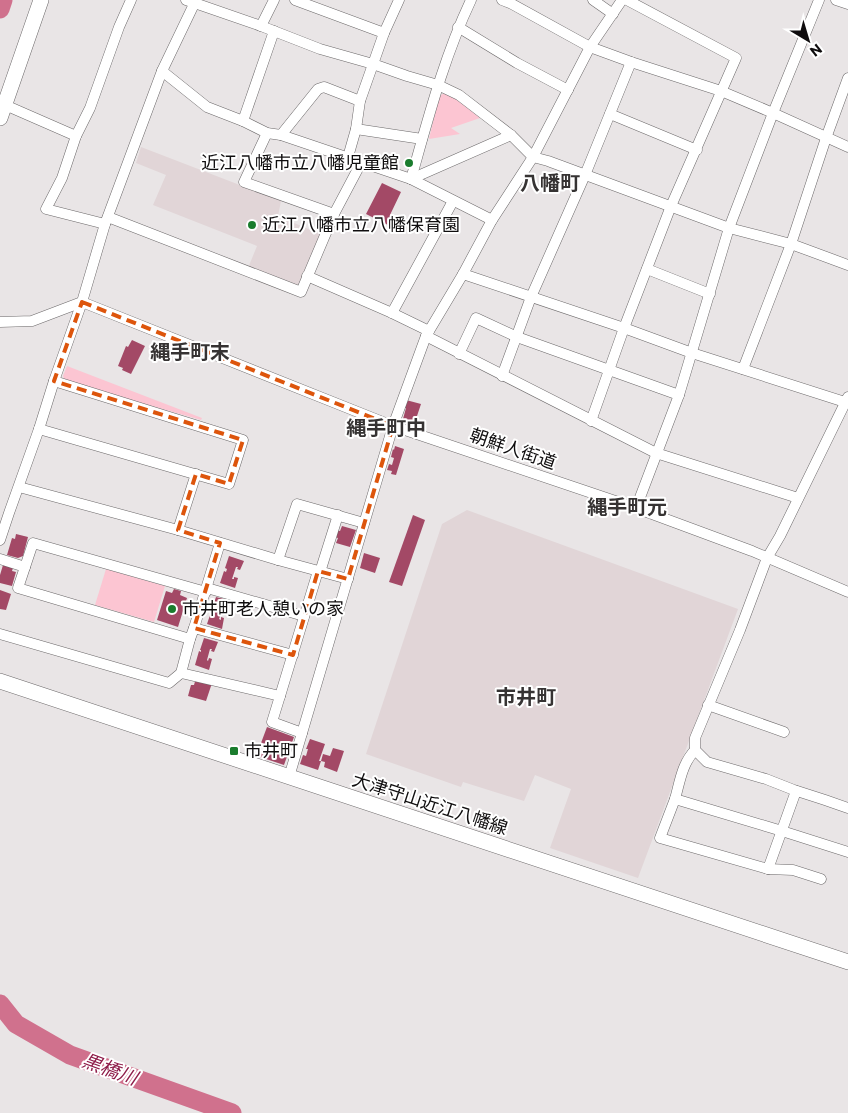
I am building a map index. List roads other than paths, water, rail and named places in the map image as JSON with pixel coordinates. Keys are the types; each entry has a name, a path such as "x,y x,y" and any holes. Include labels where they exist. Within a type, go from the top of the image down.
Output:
{"main road":[{"path":"2,112 41,0"},
{"name":"大津守山近江八幡線","path":"0,681 848,962"}],"street":[{"path":"131,0 119,27 90,108 76,136 62,178 46,209 106,220 301,292 334,214 361,163"},
{"path":"261,26 274,0"},
{"path":"294,0 384,33"},
{"path":"411,180 438,85 458,27 471,0"},
{"path":"502,0 590,47 721,92 773,113 848,148"},
{"path":"593,0 612,14"},
{"path":"289,777 393,426 427,334 463,274 492,220 533,157 590,47 622,0"},
{"path":"591,421 624,328 671,206 736,58 627,0"},
{"path":"636,508 679,395 729,228 819,0"},
{"path":"836,0 848,4"},
{"path":"0,540 4,512 18,487 39,429 82,302 106,220 162,71 192,1 320,49 438,85 459,95 511,135 533,157 729,228 791,244 848,264"},
{"path":"348,157 356,129 360,102 396,1"},
{"path":"458,27 517,63 568,90"},
{"path":"242,121 274,31"},
{"path":"502,376 531,297 585,175 631,62"},
{"path":"162,71 207,107 267,133 281,135 411,180 492,220"},
{"path":"743,370 791,244 848,78"},
{"path":"281,135 318,89 324,87 360,102"},
{"path":"2,112 76,136"},
{"path":"610,114 696,150"},
{"path":"356,129 422,139"},
{"path":"267,133 244,182 334,214"},
{"path":"411,180 511,135"},
{"path":"392,313 453,201"},
{"path":"647,269 710,294"},
{"path":"463,274 743,370 847,401 780,536 767,558 740,630 695,738 695,750 707,762 848,808"},
{"path":"308,276 392,313 459,354 656,453 798,498"},
{"path":"0,322 32,321 82,302"},
{"name":"朝鮮人街道","path":"82,302 393,426 636,508 767,558 848,592"},
{"path":"459,354 476,318 517,337 679,395"},
{"path":"39,429 229,484 243,440 54,381"},
{"path":"178,530 196,474"},
{"path":"18,487 178,530 348,579"},
{"path":"278,560 297,504 364,523"},
{"path":"302,733 272,722 304,616 338,515"},
{"path":"190,638 18,588 33,543 304,616"},
{"path":"0,634 169,683 181,673 220,543"},
{"path":"0,559 25,567"},
{"path":"194,628 293,655"},
{"path":"181,673 280,696"},
{"path":"708,705 784,732"},
{"path":"695,750 687,758 660,838 768,869 793,870 822,879"},
{"path":"768,869 796,791"},
{"path":"675,798 848,852"}],"waterway":[{"path":"0,9 3,0"},
{"name":"黒橋川","path":"0,1004 16,1024 70,1055 232,1113"}],"place":[{"name":"近江八幡市立八幡児童館","path":"409,163"},
{"name":"近江八幡市立八幡保育園","path":"252,225"},
{"name":"市井町老人憩いの家","path":"172,609"},
{"name":"市井町","path":"234,751"}],"district":[{"name":"八幡町","path":"550,183"},
{"name":"縄手町末","path":"190,352"},
{"name":"縄手町中","path":"386,428"},
{"name":"縄手町元","path":"627,507"},
{"name":"市井町","path":"526,697"}]}
